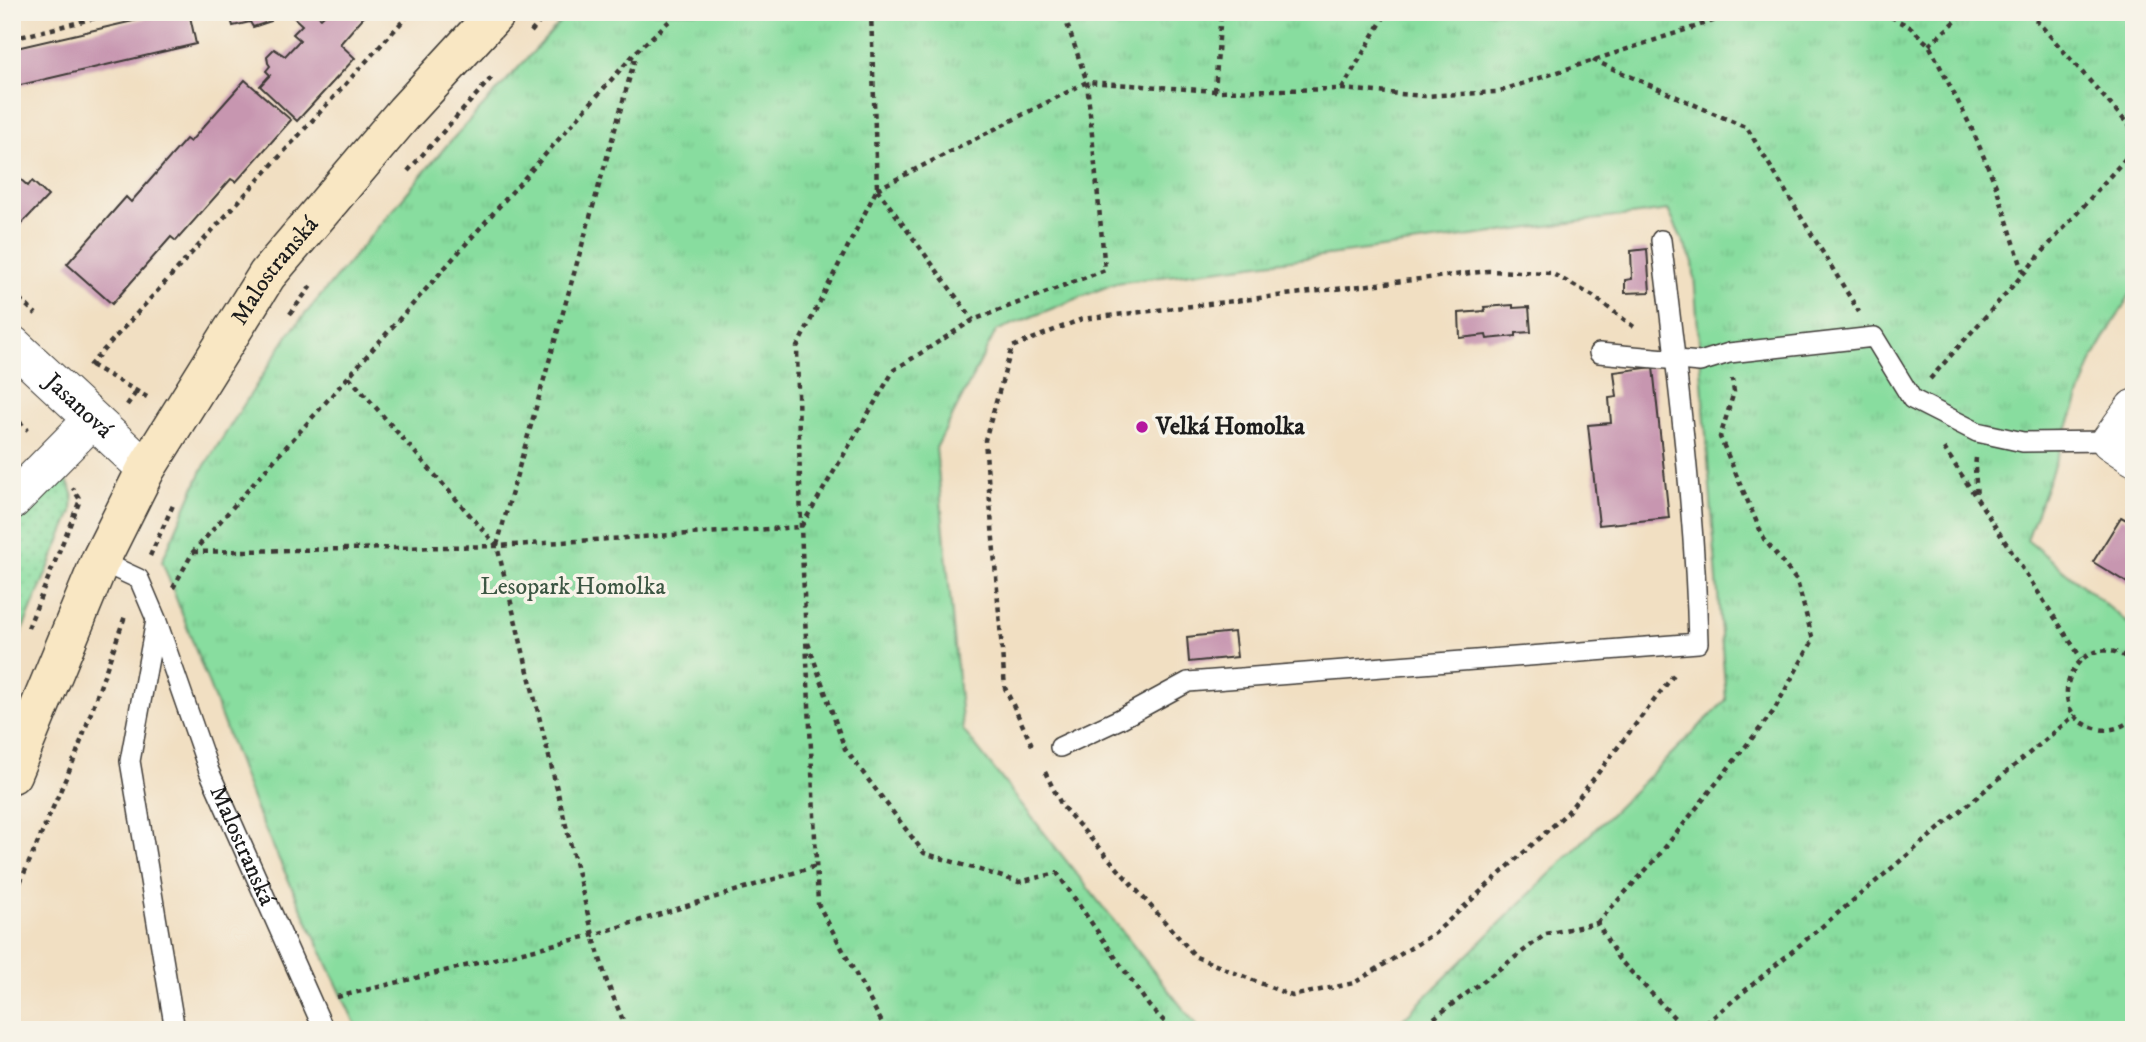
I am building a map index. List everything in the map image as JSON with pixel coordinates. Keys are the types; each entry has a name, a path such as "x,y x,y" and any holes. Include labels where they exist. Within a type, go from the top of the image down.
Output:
{"main road":[{"name":"Malostranská","path":"12,774 100,561 146,469 267,275 405,112 497,12"}],"street":[{"name":"Jasanová","path":"12,344 146,469"},
{"path":"2122,449 2134,408"},
{"path":"12,501 92,420"}],"lane":[{"path":"1060,747 1120,719 1188,682 1698,643 1696,568 1676,360 1661,240"},
{"path":"1599,353 1700,362 1729,353 1874,337 1912,398 1980,433 2023,442 2122,449"},
{"path":"100,561 139,579"},
{"name":"Malostranská","path":"139,579 156,619 209,771 324,1030"},
{"path":"156,619 130,761 174,1030"}],"path":[{"path":"12,39 119,12"},
{"path":"92,420 89,364 411,12"},
{"path":"522,42 548,12"},
{"path":"156,619 193,552 636,52 678,12"},
{"path":"871,12 877,189 797,348 801,527 818,904 886,1030"},
{"path":"801,527 894,370 973,320 1105,270 1087,82 1063,12"},
{"path":"1215,91 1221,12"},
{"path":"1342,89 1387,12"},
{"path":"877,189 1087,82 1215,91 1342,89 1424,96 1497,92 1740,12"},
{"path":"1882,12 1910,27 1929,45 1972,129 1996,186 2024,274"},
{"path":"1929,45 1966,12"},
{"path":"2029,12 2134,131"},
{"path":"497,546 636,52"},
{"path":"1592,60 1747,128 1874,337"},
{"path":"404,176 497,71"},
{"path":"2081,659 1912,398 2134,149"},
{"path":"877,189 973,320"},
{"path":"284,322 321,271"},
{"path":"1032,746 1005,688 985,440 1012,347 1082,319 1488,271 1551,273 1593,296 1676,360"},
{"path":"1418,1030 1546,934 1597,923 1655,860 1773,712 1813,640 1797,581 1764,539 1720,437 1734,392 1729,353"},
{"path":"89,364 137,391"},
{"path":"349,377 497,546 593,935 607,982 627,1030"},
{"path":"12,415 28,430"},
{"path":"1978,499 1975,468 1980,433"},
{"path":"12,901 76,755 139,579 180,491"},
{"path":"27,633 80,500"},
{"path":"193,552 497,546 801,527"},
{"path":"806,636 845,750 924,853 1019,882 1057,873 1149,1006 1173,1030"},
{"path":"1044,769 1062,806 1196,957 1292,996 1354,983 1435,933 1567,813 1698,643"},
{"path":"2133,721 2117,728 2101,730 2087,725 2075,716 2067,701 2066,686 2071,670 2081,659 2095,652 2110,651 2125,656 2134,663"},
{"path":"1698,1030 2075,716"},
{"path":"313,1003 593,935 816,866"},
{"path":"1597,923 1618,958 1686,1030"}],"green space":[{"name":"Lesopark Homolka","path":"570,12 2134,12 2134,288 2094,356 2027,540 2134,628 2134,1030 1392,1030 1726,700 1693,262 1668,210 1116,283 996,331 936,448 963,730 1200,1030 358,1030 257,812 162,561 202,470 291,331 447,145"},
{"path":"64,475 73,493 72,512 12,655 12,515 55,478"}],"building":[{"path":"172,12 189,12 196,44 12,87 12,49"},
{"path":"229,12 269,12 271,21 253,27 250,22 233,26"},
{"path":"288,12 314,12 321,18 327,12 368,12 340,44 355,58 297,121 260,86 270,75 266,71 270,66 267,56 274,49 285,56 300,40 293,34 302,25"},
{"path":"245,80 291,120 236,182 231,179 176,241 171,237 112,304 67,264 126,197 131,202 186,139 190,142"},
{"path":"12,172 28,186 32,181 48,196 12,234"},
{"path":"1647,249 1650,292 1625,293 1625,280 1632,279 1631,251"},
{"path":"1513,305 1513,308 1529,307 1531,332 1487,339 1486,335 1460,338 1459,313 1485,311 1484,307"},
{"path":"1653,367 1669,518 1599,525 1588,425 1611,423 1609,398 1617,397 1614,372"},
{"path":"2121,517 2134,524 2134,587 2093,562"},
{"path":"1234,632 1237,657 1189,662 1187,637"}],"place":[{"name":"Velká Homolka","path":"1142,427"}]}
